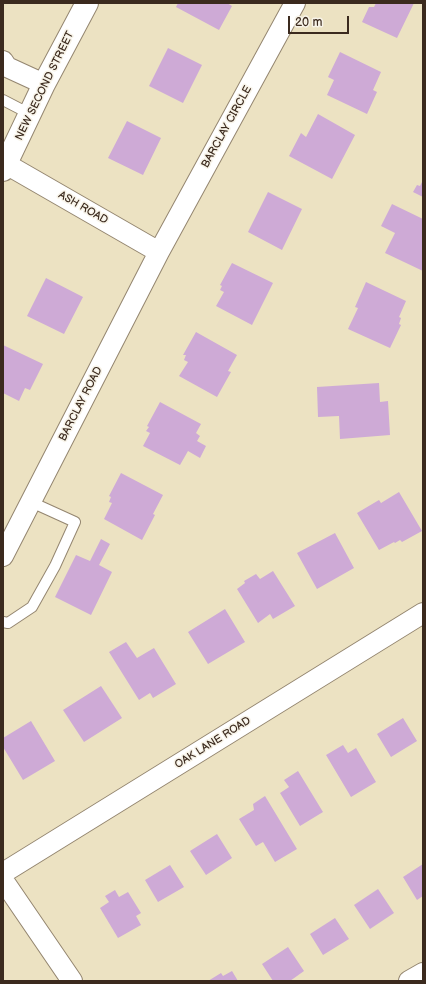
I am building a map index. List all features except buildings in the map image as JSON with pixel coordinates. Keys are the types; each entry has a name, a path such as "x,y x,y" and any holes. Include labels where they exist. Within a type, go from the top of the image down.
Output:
{"street":[{"name":"NEW SECOND STREET","path":"5,167 44,84 87,3"},
{"name":"BARCLAY CIRCLE","path":"159,252 295,3"},
{"path":"3,61 7,67 44,84"},
{"name":"ASH ROAD","path":"5,167 159,252"},
{"name":"BARCLAY ROAD","path":"3,556 159,252"},
{"name":"OAK LANE ROAD","path":"3,873 423,614"},
{"path":"3,880 72,981"},
{"path":"409,981 423,973"}],"lane":[{"path":"3,100 30,114"},
{"path":"3,622 8,622 32,607 55,566 75,522 31,502"}]}
